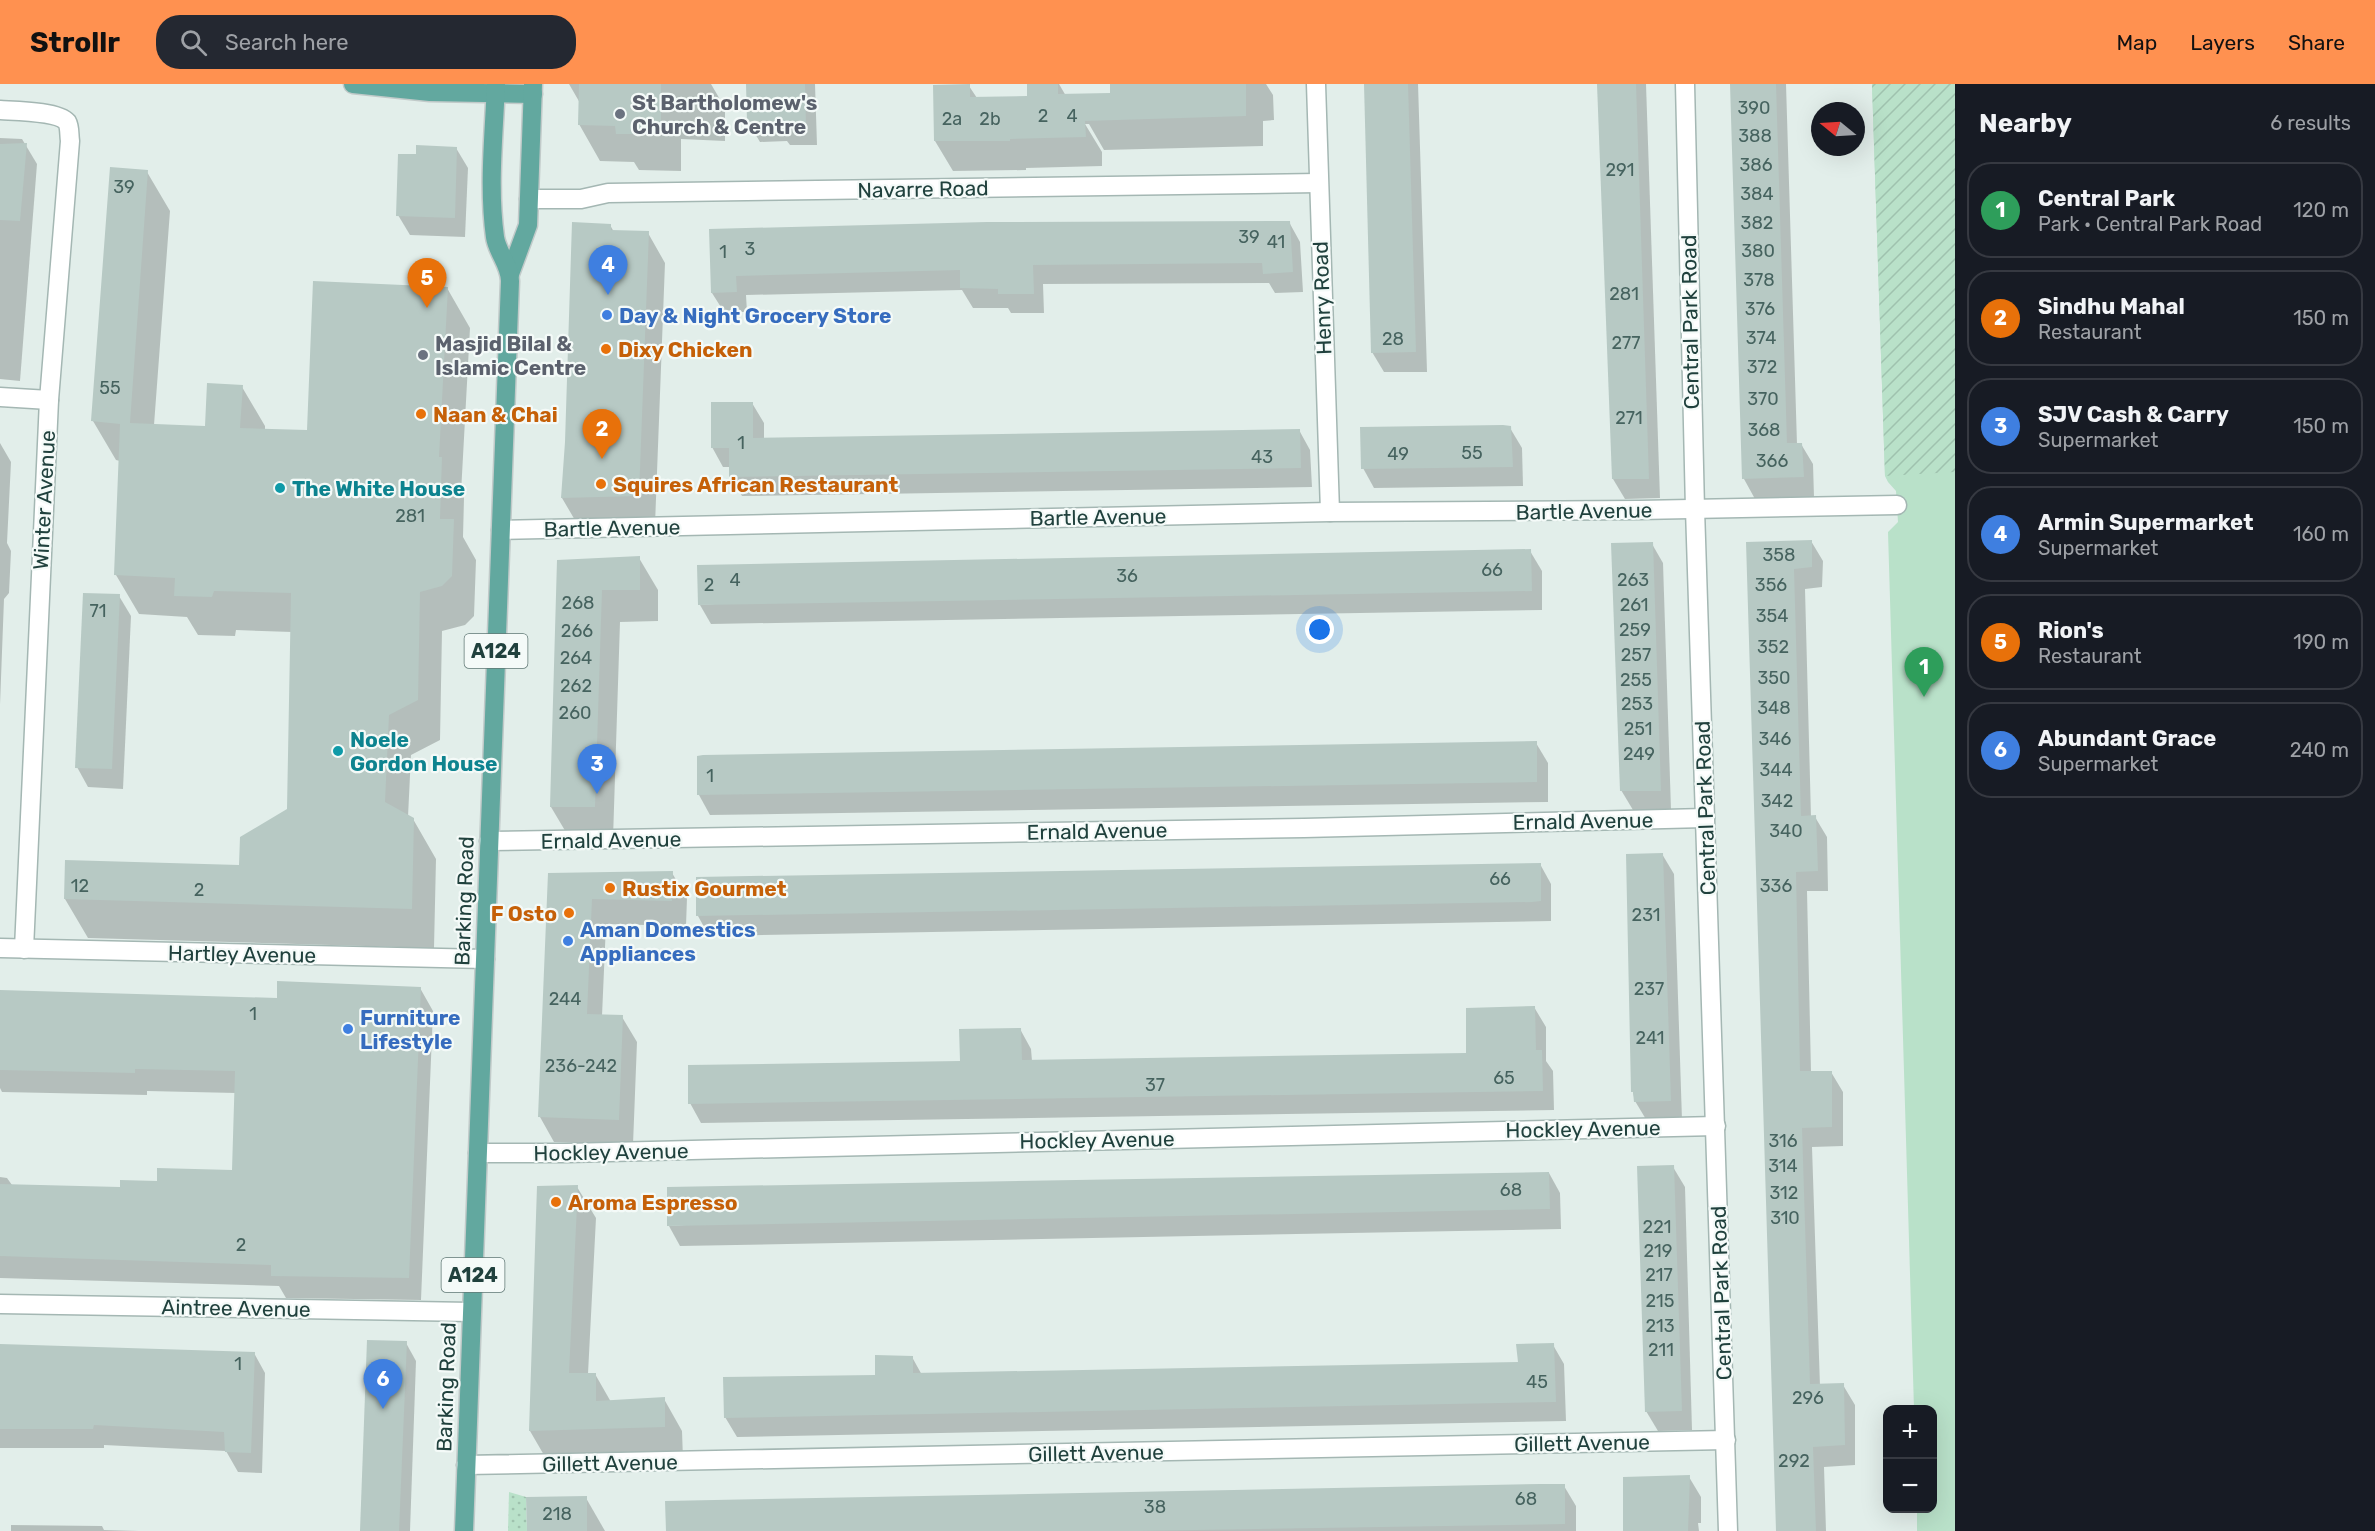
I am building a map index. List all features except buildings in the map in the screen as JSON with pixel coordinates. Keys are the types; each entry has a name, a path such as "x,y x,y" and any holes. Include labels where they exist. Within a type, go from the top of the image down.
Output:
{"main road":[{"path":"353,84 430,92 496,88 533,89"},
{"name":"Barking Road","path":"496,88 492,179 495,239 510,273"},
{"name":"Barking Road","path":"464,1531 510,273 528,225 533,89"}],"street":[{"name":"Henry Road","path":"1316,84 1330,512"},
{"name":"Central Park Road","path":"1684,84 1695,509 1728,1531"},
{"name":"Winter Avenue","path":"0,110 34,112 63,118 69,125 70,141 49,400 24,949"},
{"name":"Navarre Road","path":"529,198 581,199 608,193 1318,183"},
{"path":"0,397 49,400"},
{"name":"Bartle Avenue","path":"501,530 1330,512 1397,513 1897,505"},
{"name":"Ernald Avenue","path":"489,841 1304,828 1705,818"},
{"name":"Hartley Avenue","path":"0,948 485,960"},
{"name":"Hockley Avenue","path":"478,1153 591,1153 1716,1126"},
{"name":"Aintree Avenue","path":"0,1304 471,1312"},
{"name":"Gillett Avenue","path":"466,1465 1726,1440"}],"green space":[{"path":"1872,84 1955,84 1955,1531 1917,1531 1917,1513 1937,1513 1937,1405 1914,1405 1888,532 1898,522 1896,491 1885,476"},
{"path":"1872,84 1955,84 1955,472 1885,476"},
{"path":"509,1492 526,1497 527,1531 508,1531"}],"place":[{"name":"St Bartholomew's Church & Centre","path":"620,114"},
{"name":"Armin Supermarket","path":"608,295"},
{"name":"Rion's","path":"427,308"},
{"name":"Day & Night Grocery Store","path":"607,315"},
{"name":"Dixy Chicken","path":"606,349"},
{"name":"Masjid Bilal & Islamic Centre","path":"423,355"},
{"name":"Naan & Chai","path":"421,414"},
{"name":"Sindhu Mahal","path":"602,459"},
{"name":"Squires African Restaurant","path":"601,484"},
{"name":"The White House","path":"280,488"},
{"name":"Central Park","path":"1924,697"},
{"name":"Noele Gordon House","path":"338,751"},
{"name":"SJV Cash & Carry","path":"597,794"},
{"name":"Rustix Gourmet","path":"610,888"},
{"name":"F Osto","path":"569,913"},
{"name":"Aman Domestics Appliances","path":"568,941"},
{"name":"Furniture Lifestyle","path":"348,1029"},
{"name":"Aroma Espresso","path":"556,1202"},
{"name":"Abundant Grace","path":"383,1409"}]}
